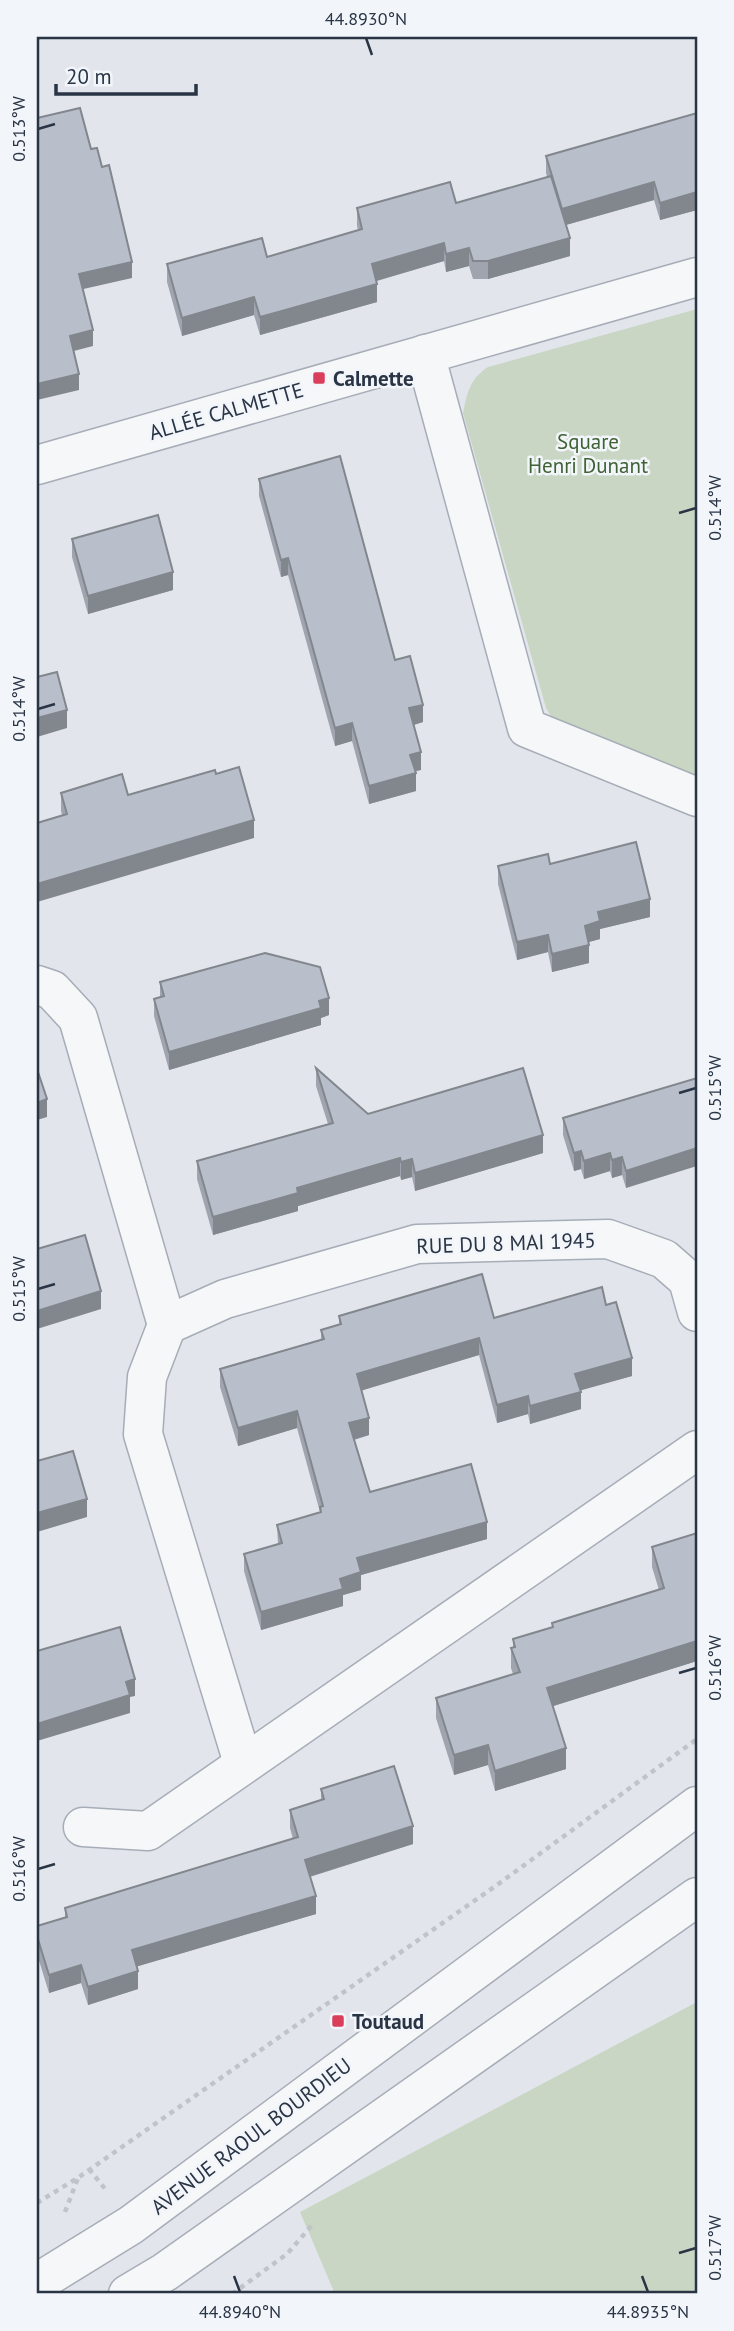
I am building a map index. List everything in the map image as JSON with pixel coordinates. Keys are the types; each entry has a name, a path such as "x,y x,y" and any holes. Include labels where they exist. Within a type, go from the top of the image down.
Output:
{"street":[{"name":"ALLÉE CALMETTE","path":"37,465 697,277"},
{"path":"425,354 527,728 697,797"},
{"path":"37,985 52,990 79,1018 167,1325 147,1377 143,1434 243,1763"},
{"name":"RUE DU 8 MAI 1945","path":"167,1325 225,1298 417,1244 608,1239 664,1259 688,1280 697,1312"},
{"path":"83,1827 148,1831 243,1763 500,1590 697,1450"},
{"name":"AVENUE RAOUL BOURDIEU","path":"37,2283 131,2225 697,1806"},
{"path":"128,2294 165,2272 697,1896"},
{"path":"37,2283 43,2294"}],"path":[{"path":"37,2203 497,1885 697,1739"},
{"path":"89,2169 107,2191"}],"green space":[{"name":"Square Henri Dunant","path":"697,309 697,775 689,777 555,723 546,708 463,413 470,387 477,376 488,367"},
{"path":"697,2002 697,2294 335,2294 300,2212"}],"building":[{"path":"80,108 91,149 97,148 102,167 109,165 132,262 79,274 93,330 70,336 79,374 37,384 37,118"},
{"path":"697,113 697,192 660,203 654,182 562,209 546,156"},
{"path":"551,176 570,238 488,261 473,261 469,248 446,254 444,243 372,264 377,284 260,317 254,297 182,318 167,264 262,238 267,257 362,229 357,208 450,182 456,203"},
{"path":"340,456 395,660 410,656 423,705 409,708 421,752 410,755 416,773 369,786 352,723 335,728 288,558 281,560 259,479"},
{"path":"158,515 173,572 88,596 72,539"},
{"path":"57,672 67,710 37,718 37,677"},
{"path":"239,767 254,820 37,884 37,823 67,814 61,793 122,774 128,795 215,770 216,774"},
{"path":"636,842 650,899 598,912 600,921 585,926 589,945 552,954 548,935 517,942 498,866 548,854 550,864"},
{"path":"265,953 320,967 329,998 319,1001 321,1008 169,1052 154,999 164,996 160,982"},
{"path":"316,1068 368,1114 523,1068 543,1135 415,1173 412,1159 401,1162 400,1158 297,1188 298,1193 213,1217 197,1161 333,1123"},
{"path":"37,1069 47,1099 37,1103"},
{"path":"697,1078 697,1148 626,1171 622,1157 612,1160 610,1153 584,1161 581,1151 574,1153 563,1118"},
{"path":"85,1235 101,1291 37,1311 37,1249"},
{"path":"482,1274 494,1318 602,1287 606,1305 616,1302 632,1358 575,1374 581,1392 530,1406 528,1396 497,1405 479,1338 357,1374 369,1418 349,1423 370,1492 471,1464 487,1522 357,1558 361,1572 340,1579 343,1589 261,1612 244,1554 282,1543 277,1525 321,1512 320,1507 323,1506 297,1411 238,1428 220,1369 324,1339 321,1330 341,1324 339,1316"},
{"path":"73,1451 87,1499 37,1513 37,1461"},
{"path":"697,1533 697,1641 547,1688 566,1748 495,1771 488,1745 454,1755 436,1698 520,1672 511,1648 515,1647 513,1639 553,1627 552,1623 664,1588 652,1547"},
{"path":"120,1627 135,1679 126,1682 130,1695 37,1724 37,1651"},
{"path":"394,1766 413,1826 305,1860 316,1896 132,1950 138,1971 88,1987 81,1965 49,1975 37,1936 37,1926 67,1917 65,1908 298,1837 290,1810 324,1799 321,1789"}],"place":[{"name":"Calmette","path":"319,378"},
{"name":"Toutaud","path":"338,2021"}]}
